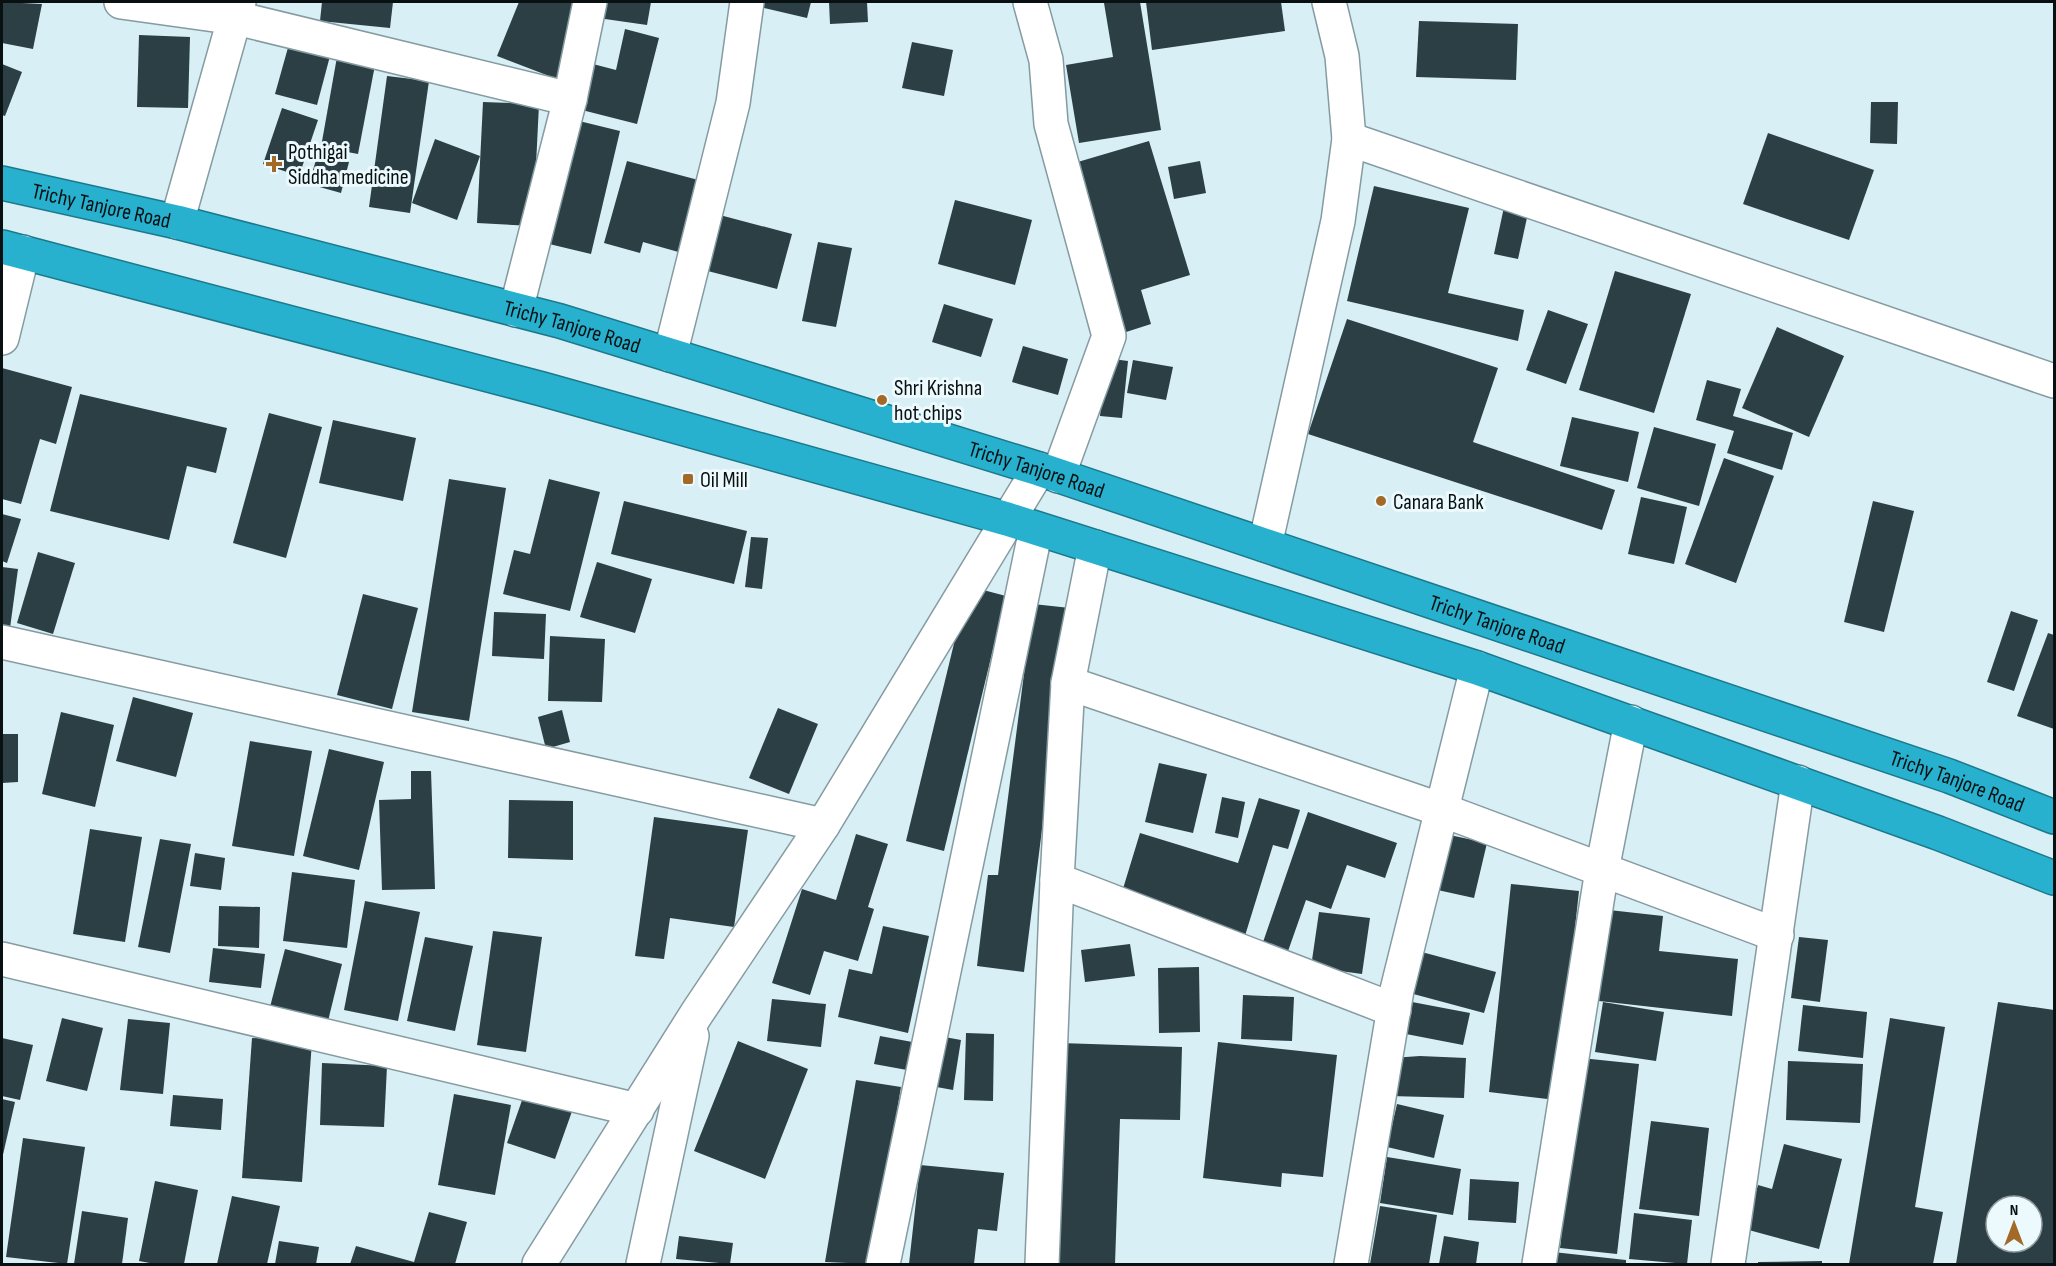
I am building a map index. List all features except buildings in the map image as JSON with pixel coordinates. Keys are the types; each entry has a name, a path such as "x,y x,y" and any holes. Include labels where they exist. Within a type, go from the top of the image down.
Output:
{"highway":[{"name":"Trichy Tanjore Road","path":"2,183 177,222 516,310 1049,472 1949,776 2055,817"},
{"path":"12,250 530,386 1021,524 1477,668 1798,782 2055,878"}],"street":[{"path":"121,2 237,10 570,99"},
{"path":"516,310 570,99 590,2"},
{"path":"670,355 733,103 747,2"},
{"path":"539,1264 697,1013 1021,524 1049,472 1109,336 1051,124 1046,60 1030,2"},
{"path":"1265,545 1338,221 1349,139 1342,56 1329,2"},
{"path":"177,222 237,10"},
{"path":"1349,139 2055,381"},
{"path":"2,338 12,250"},
{"path":"883,1264 1021,524"},
{"path":"1042,1264 1057,880 1068,683 1095,547"},
{"path":"2,642 823,825"},
{"path":"1351,1264 1394,1010 1477,668"},
{"path":"1068,683 1442,810 1777,935"},
{"path":"1539,1264 1558,1128 1602,870 1631,722"},
{"path":"1728,1264 1798,782"},
{"path":"1057,880 1394,1010"},
{"path":"2,959 637,1110"},
{"path":"643,1264 697,1013"}],"place":[{"name":"Pothigai Siddha medicine","path":"274,164"},
{"name":"Shri Krishna hot chips","path":"882,400"},
{"name":"Oil Mill","path":"688,479"},
{"name":"Canara Bank","path":"1381,501"}]}
